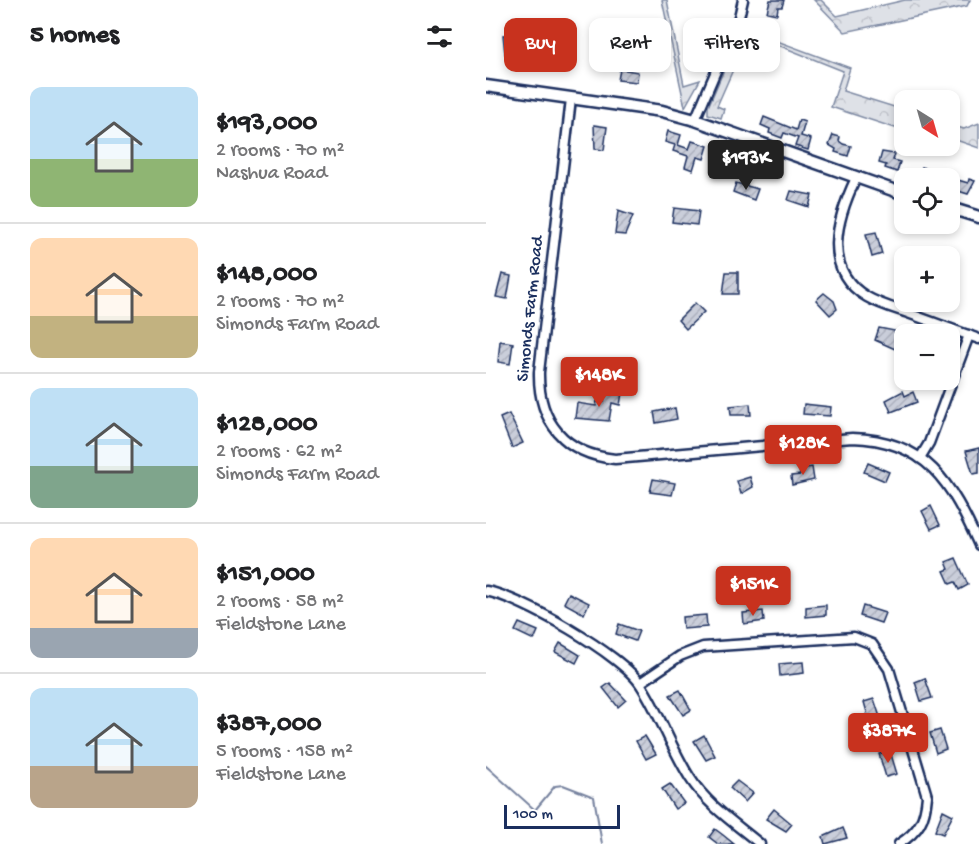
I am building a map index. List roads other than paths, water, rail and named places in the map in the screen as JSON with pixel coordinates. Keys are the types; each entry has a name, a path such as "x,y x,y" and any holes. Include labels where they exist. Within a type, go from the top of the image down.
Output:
{"main road":[{"path":"486,86 662,111 695,120 894,191"},
{"path":"960,211 979,217"}],"street":[{"path":"695,120 739,17 743,0"},
{"name":"Simonds Farm Road","path":"571,99 539,372 543,406 549,420 562,437 586,453 615,459 852,438 884,441 920,458 940,474 953,490 979,545"},
{"path":"856,178 839,223 836,241 838,259 848,280 871,300 979,339"},
{"path":"920,458 929,443 969,335"},
{"path":"486,591 500,594 596,644 640,683 690,779 706,798 760,844"},
{"path":"640,683 680,656 703,647 854,637 872,644 889,669 927,796 925,816 918,829 899,844"}],"waterway":[{"path":"486,766 535,810 555,786 563,785 594,797 602,844"}]}
